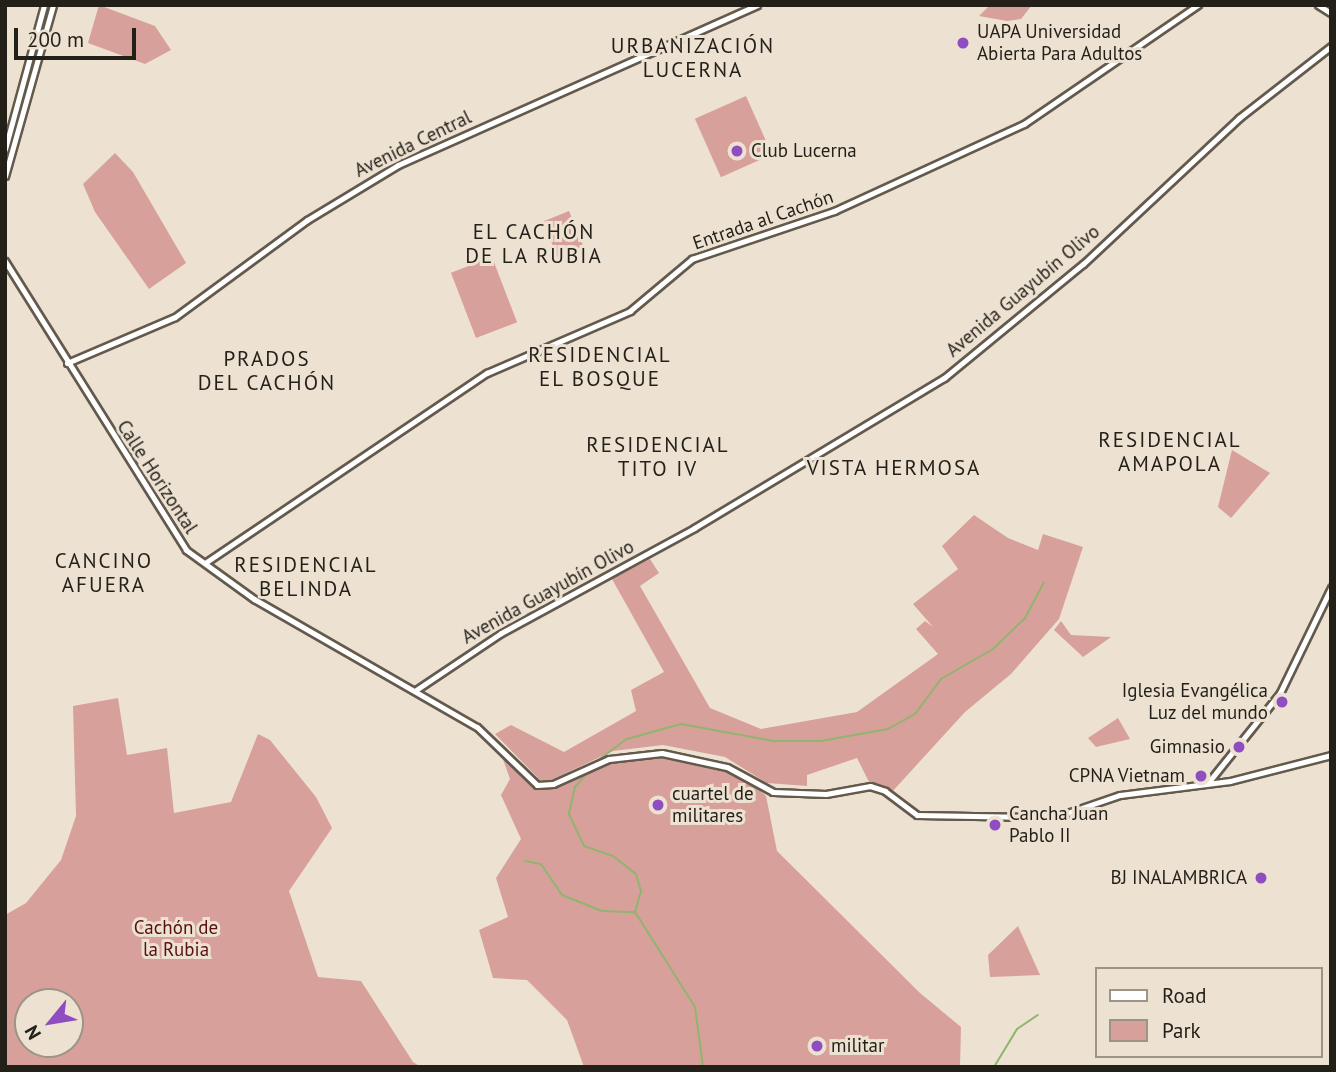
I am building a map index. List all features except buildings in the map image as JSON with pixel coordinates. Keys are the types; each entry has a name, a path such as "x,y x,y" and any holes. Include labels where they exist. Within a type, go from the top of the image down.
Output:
{"main road":[{"path":"5,149 26,80 44,5"},
{"path":"5,176 32,88 53,5"},
{"name":"Avenida Central","path":"67,363 175,317 307,220 398,165 757,5"},
{"path":"1318,5 1331,13"},
{"name":"Avenida Guayubín Olivo","path":"416,690 501,633 730,508 944,378 1093,254 1239,118 1331,46"},
{"path":"30,62 31,74 36,73"},
{"path":"26,80 32,79 32,88"},
{"name":"Calle Horizontal","path":"5,261 181,545 254,599 395,684 416,690 487,734 537,785 554,784 609,759 662,753 696,758 727,767 773,792 827,794 878,787 913,814 934,817 1054,815 1120,796 1207,784"},
{"path":"1207,784 1331,755"}],"street":[{"name":"Entrada al Cachón","path":"205,563 487,373 631,312 692,259 834,211 1020,126 1198,5"},
{"path":"1207,784 1279,693 1331,588"}],"green space":[{"path":"99,5 155,26 171,50 145,64 88,43"},
{"path":"990,5 1032,5 1021,19 1007,21 979,16"},
{"path":"746,96 772,154 721,177 695,119"},
{"path":"115,153 133,172 186,263 149,289 95,212 83,184"},
{"path":"569,211 583,246 557,257 543,221"},
{"path":"492,257 517,322 476,338 451,273"},
{"path":"1232,450 1270,473 1231,518 1218,507"},
{"path":"974,515 1008,538 1038,550 1043,534 1083,547 1059,619 1011,674 965,712 891,793 869,782 857,758 807,775 807,786 767,783 725,757 663,745 613,751 549,781 540,780 495,734 511,725 564,752 636,711 631,690 664,672 612,579 650,559 659,573 640,586 710,708 761,729 857,712 938,654 916,629 925,621 933,627 913,604 958,569 942,546"},
{"path":"1061,621 1071,635 1111,637 1083,657 1054,630"},
{"name":"Cachón de la Rubia","path":"118,698 127,755 167,748 174,813 231,802 258,734 270,740 316,797 332,828 289,891 318,977 361,981 413,1062 421,1067 5,1067 5,915 26,903 61,860 76,816 73,706"},
{"path":"1118,718 1130,739 1096,747 1088,738"},
{"path":"499,748 542,790 608,759 662,754 728,768 751,783 766,796 777,851 920,993 961,1027 960,1067 584,1067 567,1020 527,980 493,978 479,930 508,917 496,878 521,839 501,795 510,779"},
{"path":"1018,926 1040,975 990,977 988,955"}],"waterway":[{"path":"596,762 627,739 681,724 774,741 821,741 888,729 915,714 941,679 993,649 1025,618 1044,583"},
{"path":"588,772 575,787 569,814 584,846 613,856 636,874 641,891 635,912 695,1007 703,1067"},
{"path":"525,861 541,864 562,895 602,911 635,912"},
{"path":"994,1067 1017,1029 1038,1015"}],"place":[{"name":"UAPA Universidad Abierta Para Adultos","path":"963,43"},
{"name":"Club Lucerna","path":"737,151"},
{"name":"Iglesia Evangélica Luz del mundo","path":"1282,702"},
{"name":"Gimnasio","path":"1239,747"},
{"name":"CPNA Vietnam","path":"1201,776"},
{"name":"cuartel de militares","path":"658,805"},
{"name":"Cancha Juan Pablo II","path":"995,825"},
{"name":"BJ INALAMBRICA","path":"1261,878"},
{"name":"militar","path":"817,1046"}],"district":[{"name":"URBANIZACIÓN LUCERNA","path":"693,58"},
{"name":"EL CACHÓN DE LA RUBIA","path":"534,244"},
{"name":"RESIDENCIAL EL BOSQUE","path":"600,367"},
{"name":"PRADOS DEL CACHÓN","path":"267,371"},
{"name":"RESIDENCIAL AMAPOLA","path":"1170,452"},
{"name":"RESIDENCIAL TITO IV","path":"658,457"},
{"name":"VISTA HERMOSA","path":"894,468"},
{"name":"CANCINO AFUERA","path":"104,573"},
{"name":"RESIDENCIAL BELINDA","path":"306,577"}]}
